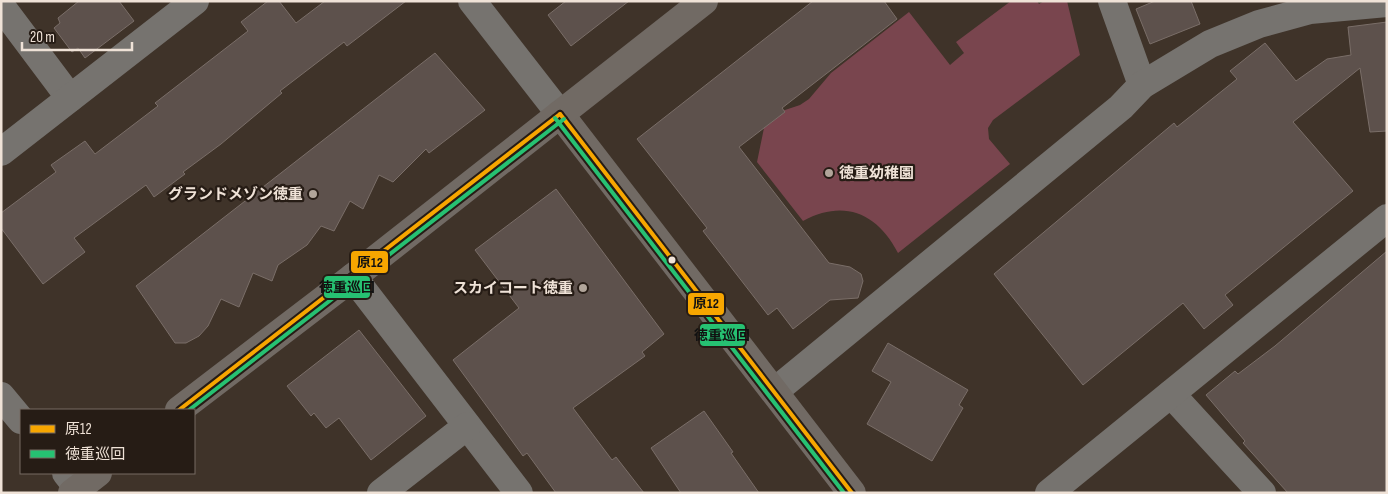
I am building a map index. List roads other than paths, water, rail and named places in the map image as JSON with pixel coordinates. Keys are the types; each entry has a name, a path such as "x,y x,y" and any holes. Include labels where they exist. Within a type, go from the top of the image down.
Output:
{"street":[{"path":"1,152 195,1"},
{"path":"472,1 852,493"},
{"path":"181,409 353,278 704,1"},
{"path":"1112,1 1142,85"},
{"path":"775,391 1122,107 1142,85 1210,44 1259,24 1310,10 1387,3"},
{"path":"1,6 70,98"},
{"path":"1049,493 1387,218"},
{"path":"353,278 519,493"},
{"path":"1171,394 1262,493"},
{"path":"1,396 20,419"},
{"path":"381,493 467,426"}],"place":[{"name":"徳重幼稚園","path":"829,173"},
{"name":"グランドメゾン徳重","path":"313,194"},
{"name":"スカイコート徳重","path":"583,288"}]}
